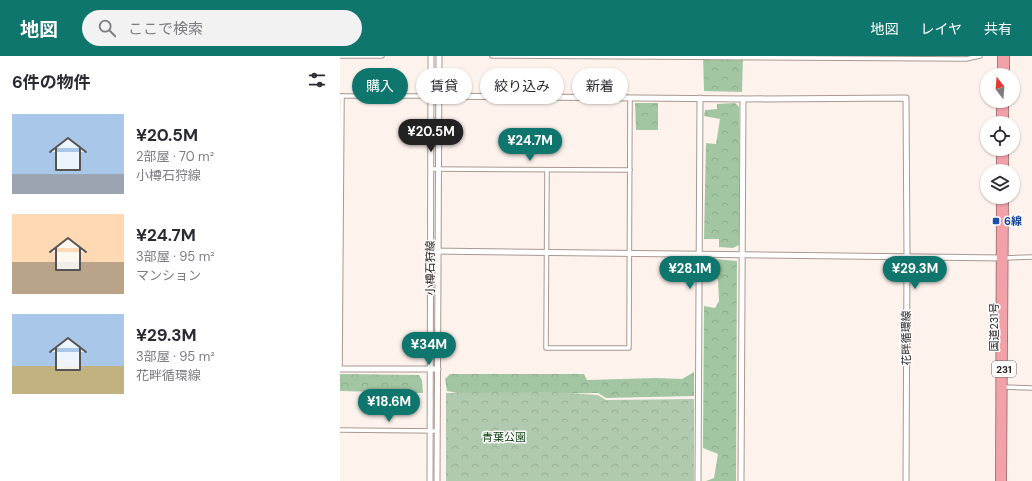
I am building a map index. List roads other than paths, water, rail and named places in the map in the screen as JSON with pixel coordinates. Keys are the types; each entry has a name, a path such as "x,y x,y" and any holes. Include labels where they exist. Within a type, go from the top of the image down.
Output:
{"highway":[{"path":"1001,56 1001,68"},
{"path":"1006,56 1006,68"},
{"name":"国道231号","path":"998,481 1001,387 1002,258 1000,204"},
{"name":"国道231号","path":"1002,258 1005,204"},
{"name":"国道231号","path":"1001,387 1003,481"}],"street":[{"path":"340,56 382,56"},
{"name":"小樽石狩線","path":"431,56 431,68"},
{"name":"小樽石狩線","path":"440,56 440,68"},
{"path":"492,56 966,59 980,56"},
{"path":"416,96 341,96 340,369 438,369"},
{"path":"472,96 743,99 741,481"},
{"path":"547,170 546,348 629,348 630,98"},
{"path":"698,481 700,98"},
{"name":"花畔循環線","path":"743,99 906,98 906,481"},
{"name":"小樽石狩線","path":"430,481 432,104"},
{"name":"小樽石狩線","path":"437,481 440,104"},
{"path":"431,169 630,170"},
{"path":"430,250 742,255 1002,258 1032,257"},
{"path":"1001,387 1032,388"},
{"path":"340,430 437,431"}],"place":[{"name":"6線","path":"996,221"}],"park label":[{"name":"青葉公園","path":"504,437"}]}
